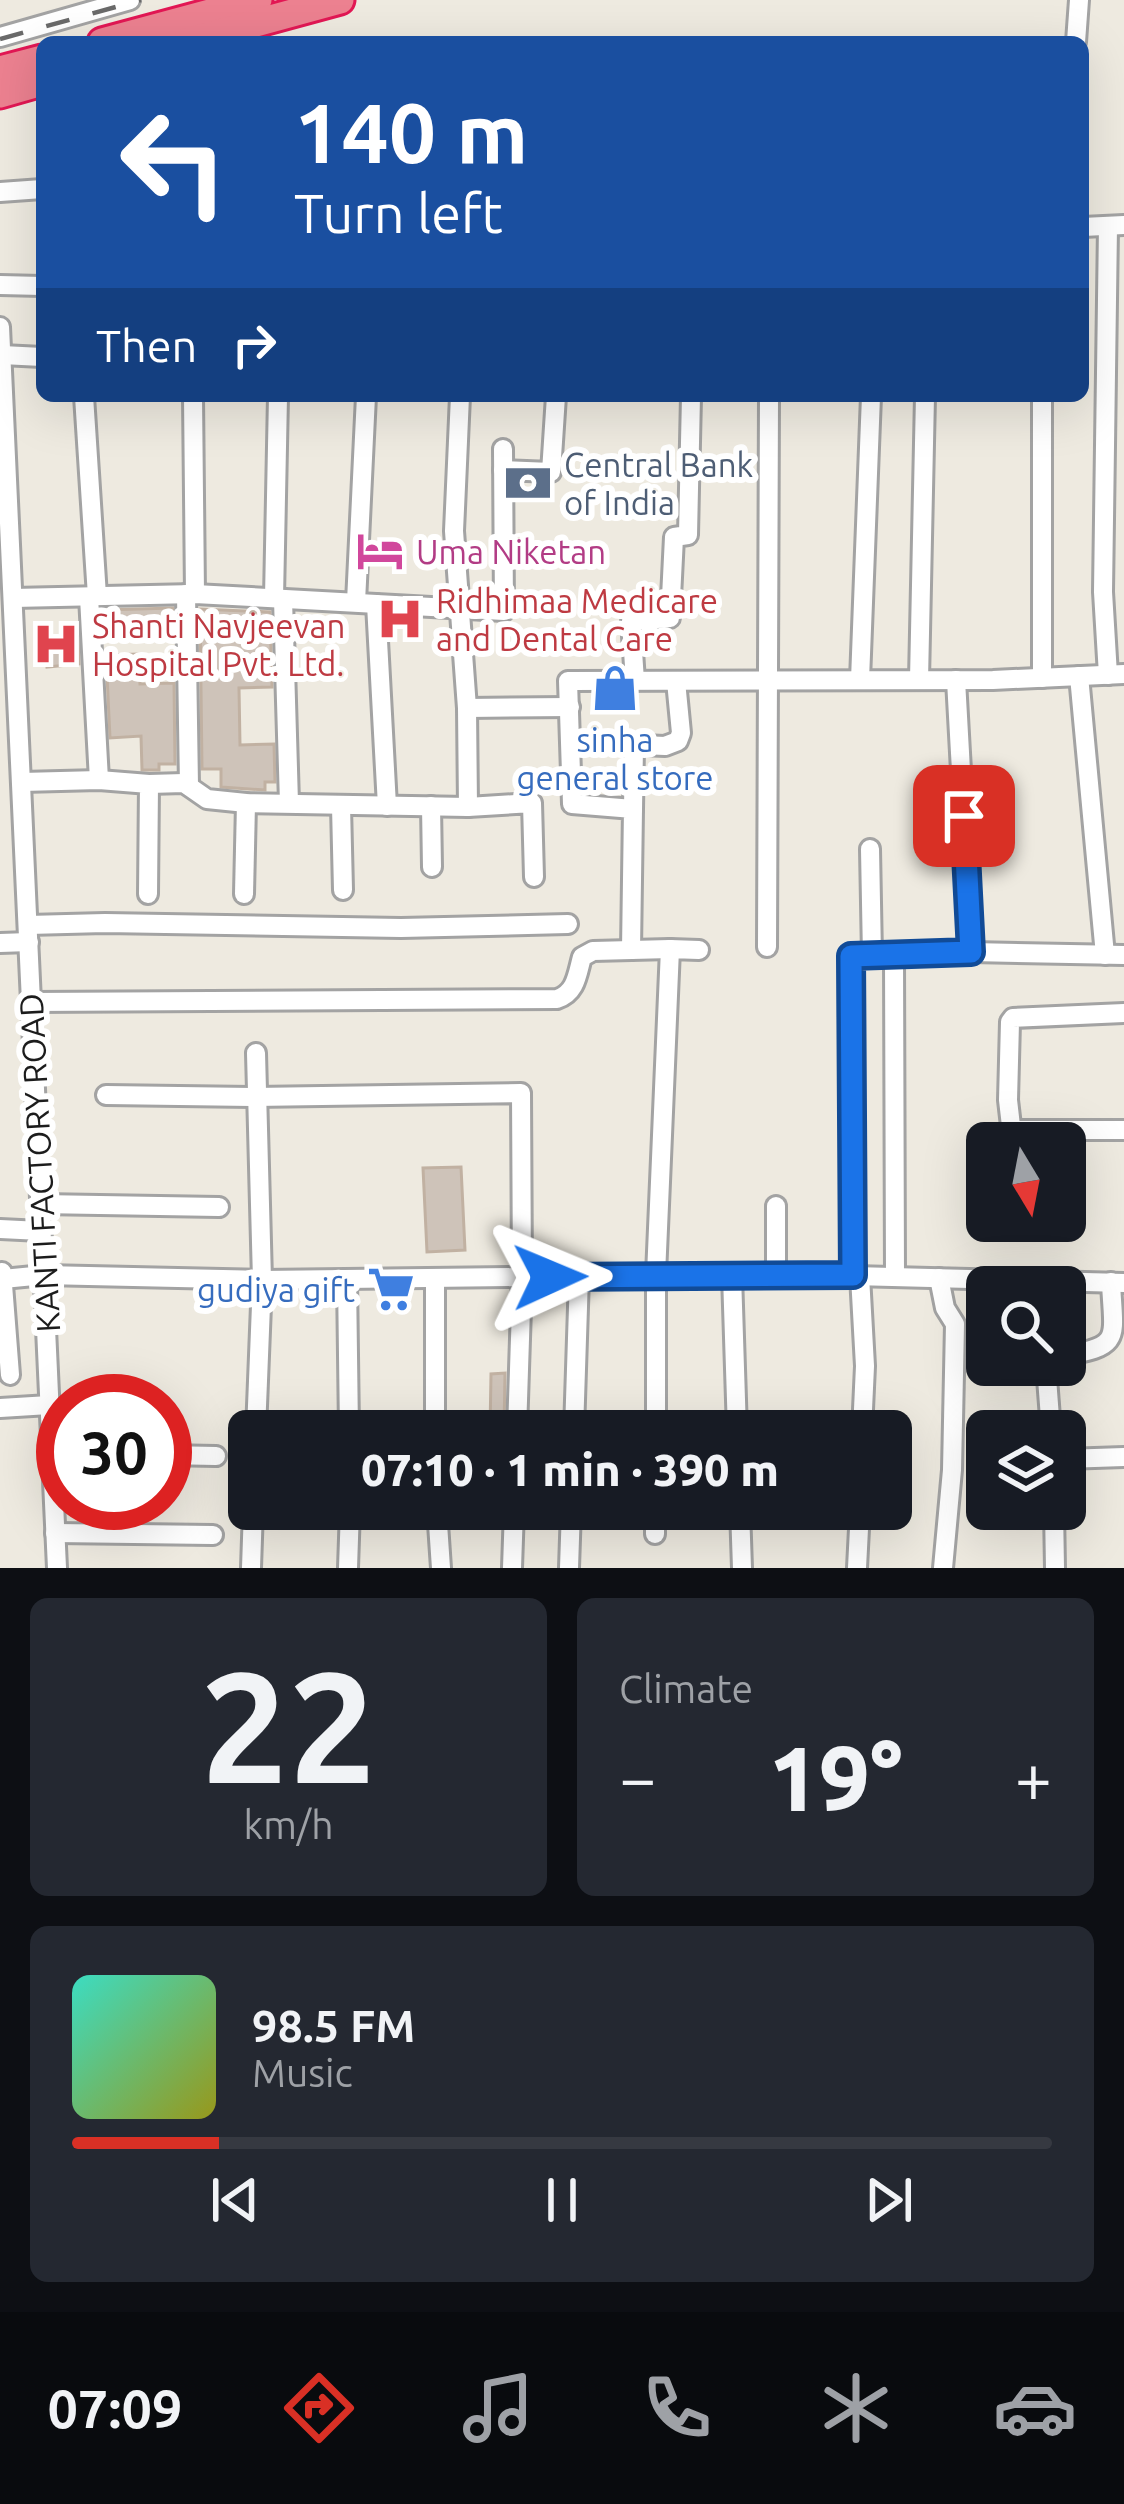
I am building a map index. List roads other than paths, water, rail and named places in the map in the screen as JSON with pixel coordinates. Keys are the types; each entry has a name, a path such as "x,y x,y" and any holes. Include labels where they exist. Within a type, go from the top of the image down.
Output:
{"highway":[{"path":"125,36 258,0"},
{"path":"208,36 340,0"},
{"path":"0,70 36,61"},
{"path":"0,94 36,84"}],"street":[{"path":"0,37 130,0"},
{"path":"1076,36 1079,0"},
{"path":"0,192 36,189"},
{"path":"572,804 568,681 1116,675 1103,592 1116,225"},
{"path":"0,285 36,286"},
{"name":"KANTI FACTORY ROAD","path":"0,329 6,573 14,598 48,1372"},
{"path":"2,356 36,357"},
{"path":"84,402 99,781"},
{"path":"189,786 193,402"},
{"path":"278,402 278,598 289,803"},
{"path":"366,402 366,603 387,806"},
{"path":"460,402 454,531 467,708 468,807"},
{"path":"502,470 551,472 556,402"},
{"path":"635,681 631,622 670,618 674,537 688,536 691,402"},
{"path":"767,946 769,402"},
{"path":"860,680 871,402"},
{"path":"919,680 925,402"},
{"path":"1042,402 1042,678"},
{"path":"14,598 190,594 503,611 503,449"},
{"path":"863,1410 851,956 1114,955 1079,676"},
{"path":"956,680 971,952"},
{"path":"572,742 665,746 678,741 676,681"},
{"path":"467,708 570,707"},
{"path":"631,950 634,746"},
{"path":"22,782 184,783 207,800 246,803 468,807 532,803 633,809"},
{"path":"148,894 149,784"},
{"path":"244,894 246,803"},
{"path":"532,803 534,877"},
{"path":"340,806 344,890"},
{"path":"431,806 432,867"},
{"path":"870,849 872,956"},
{"path":"0,943 28,934 105,923 401,928 568,924"},
{"path":"656,1410 656,1275 670,950"},
{"path":"32,1002 557,999 574,987 582,957 593,951 699,950"},
{"path":"894,956 895,1276"},
{"path":"1124,1012 1012,1018 1008,1100 1011,1126 1016,1130 1124,1130"},
{"path":"256,1053 262,1280 257,1410"},
{"path":"106,1095 520,1093 518,1410"},
{"path":"40,1204 219,1207"},
{"path":"776,1206 776,1274"},
{"path":"0,1229 41,1231"},
{"path":"48,1372 5,1375 2,1273 262,1280 776,1274 966,1279"},
{"path":"732,1275 736,1410"},
{"path":"575,1410 579,1276"},
{"path":"939,1277 945,1308 955,1324 952,1470 943,1568"},
{"path":"435,1278 435,1410"},
{"path":"347,1279 350,1410"},
{"path":"1086,1283 1118,1282 1110,1340 1105,1347 1086,1352"},
{"path":"0,1408 36,1407"},
{"path":"192,1456 216,1456"},
{"path":"1086,1458 1124,1457"},
{"name":"KANTI FACTORY ROAD","path":"55,1530 57,1568"},
{"path":"250,1568 252,1530"},
{"path":"348,1568 349,1530"},
{"path":"438,1530 441,1568"},
{"path":"512,1568 513,1530"},
{"path":"569,1568 570,1530"},
{"path":"741,1530 742,1568"},
{"path":"857,1568 859,1530"},
{"path":"1054,1530 1054,1568"},
{"path":"55,1533 213,1535"}],"railway":[{"path":"0,39 141,0"}],"place":[{"name":"Central Bank of India","path":"528,483"},
{"name":"Uma Niketan","path":"380,551"},
{"name":"Ridhimaa Medicare and Dental Care","path":"400,619"},
{"name":"Shanti Navjeevan Hospital Pvt. Ltd.","path":"56,644"},
{"name":"sinha general store","path":"615,688"},
{"name":"gudiya gift","path":"391,1289"}]}
